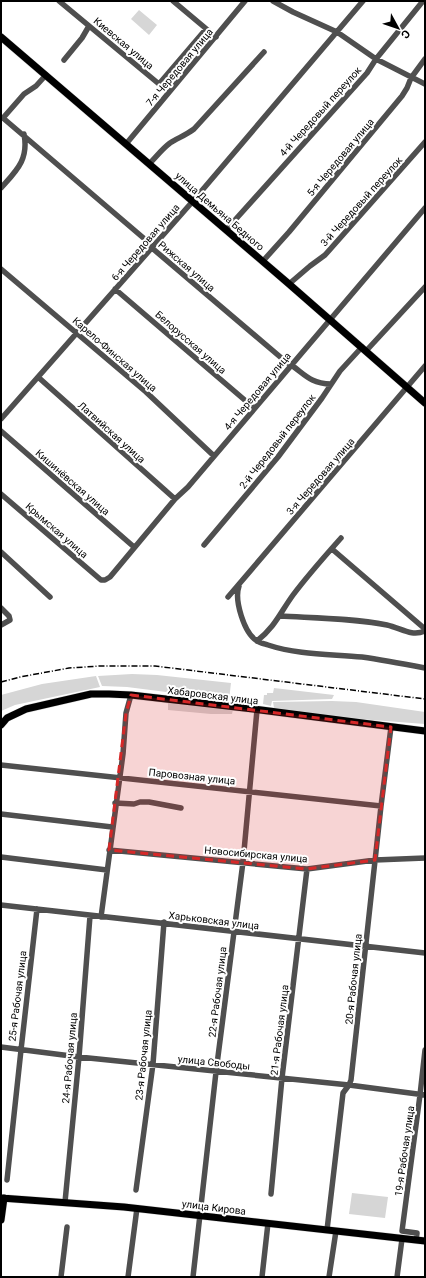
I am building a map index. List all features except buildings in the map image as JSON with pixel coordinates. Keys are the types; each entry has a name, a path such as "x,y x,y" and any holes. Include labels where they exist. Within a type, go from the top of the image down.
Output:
{"main road":[{"name":"улица Демьяна Бедного","path":"1,37 263,261 425,403"},
{"name":"Хабаровская улица","path":"2,723 14,714 26,709 91,694 131,695 425,731"},
{"name":"улица Кирова","path":"2,1198 137,1208 425,1241"},
{"path":"1,1220 2,1198"}],"street":[{"name":"Киевская улица","path":"59,1 159,84 206,29"},
{"path":"173,1 216,37"},
{"name":"7-я Чередовая улица","path":"126,144 245,1"},
{"path":"273,1 337,32 376,59 425,84"},
{"name":"6-я Чередовая улица","path":"1,419 193,201 363,1"},
{"name":"4-й Чередовый переулок","path":"226,230 367,72 423,1"},
{"path":"64,60 82,38 89,26"},
{"path":"150,164 164,148 194,129 264,52"},
{"name":"5-я Чередовая улица","path":"263,261 289,232 402,96 408,88 411,78 425,59"},
{"name":"Рижская улица","path":"46,75 36,86 24,94 3,118 24,134 146,241 152,248 285,361 310,379 319,383 331,384"},
{"path":"1,188 21,165 25,140 24,134"},
{"name":"3-й Чередовый переулок","path":"289,284 325,255 425,142"},
{"name":"4-я Чередовая улица","path":"101,580 105,580 110,577 134,547 175,499 188,487 425,208"},
{"name":"Карело-Финская улица","path":"1,269 146,392 214,456"},
{"name":"2-й Чередовый переулок","path":"204,545 278,457 340,371 364,349 425,287"},
{"name":"Белорусская улица","path":"115,289 254,408"},
{"name":"3-я Чередовая улица","path":"228,597 425,366"},
{"name":"Латвийская улица","path":"38,377 175,499"},
{"name":"Кишинёвская улица","path":"1,431 134,547"},
{"name":"Крымская улица","path":"1,494 101,580"},
{"path":"257,641 267,633 296,591 341,538"},
{"path":"280,616 388,625 415,634 425,630 332,549"},
{"path":"1,552 50,597"},
{"path":"240,583 237,591 238,607 250,634 257,641 279,649 363,658 425,668"},
{"path":"1,608 9,616 10,620 1,625"},
{"path":"100,917 123,754 126,713 131,695"},
{"name":"22-я Рабочая улица","path":"193,1277 216,1072 243,862 257,710"},
{"name":"20-я Рабочая улица","path":"327,1230 343,1093 351,1080 391,727"},
{"name":"Паровозная улица","path":"1,765 381,806"},
{"path":"115,803 134,804 149,802 182,808"},
{"path":"1,814 112,827"},
{"name":"Новосибирская улица","path":"109,850 307,869 375,860 425,858"},
{"path":"1,857 107,870"},
{"name":"21-я Рабочая улица","path":"271,1194 282,1078 307,869"},
{"name":"Харьковская улица","path":"1,905 90,916 164,922 425,953"},
{"name":"25-я Рабочая улица","path":"7,1180 20,1050 38,909"},
{"name":"24-я Рабочая улица","path":"65,1202 79,1057 90,916"},
{"name":"23-я Рабочая улица","path":"136,1190 153,1064 164,922"},
{"name":"улица Свободы","path":"1,1047 216,1072 349,1085 423,1095"},
{"name":"19-я Рабочая улица","path":"416,1240 417,1233 402,1231 423,1095 425,1050"},
{"path":"128,1277 137,1208"},
{"path":"262,1277 268,1223"},
{"path":"61,1277 67,1227"},
{"path":"329,1277 336,1231"},
{"path":"397,1277 402,1239"}],"highlighted area":[{"path":"131,695 391,727 375,860 307,869 109,850 126,713"}],"shaded area":[{"path":"139,10 157,25 149,35 131,19"},
{"path":"132,674 157,675 231,683 229,700 127,687 102,686 98,676"},
{"path":"96,676 100,687 15,705 1,711 1,695 42,684"},
{"path":"274,688 334,695 332,699 272,701 271,706 263,704 264,695 267,695 267,693 273,693"},
{"path":"168,702 233,709 232,714 211,714 168,710"},
{"path":"273,702 356,702 425,712 425,724 346,718 274,708"},
{"path":"352,1193 388,1197 385,1218 349,1214"}],"railway":[{"path":"1,682 69,668 100,666 155,666 425,699"}]}
